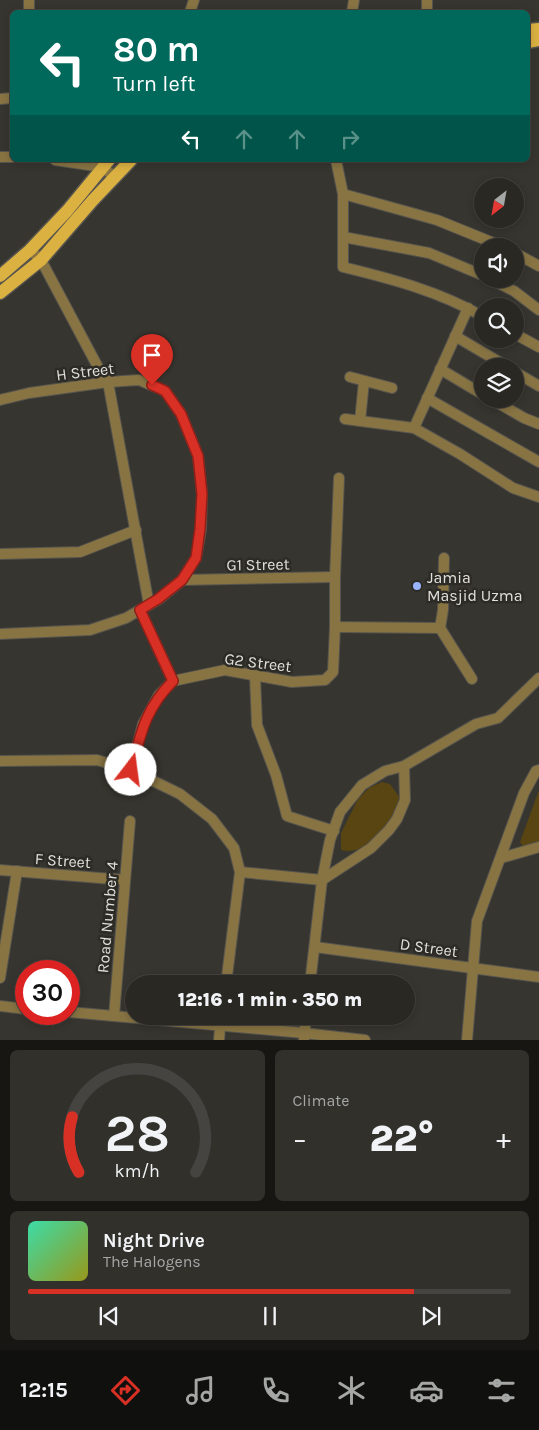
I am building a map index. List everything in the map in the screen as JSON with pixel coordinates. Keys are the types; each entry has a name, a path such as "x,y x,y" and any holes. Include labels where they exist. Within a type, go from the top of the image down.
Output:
{"main road":[{"path":"0,293 41,260 129,162"},
{"path":"0,276 30,250 67,211 105,164"}],"street":[{"path":"80,162 105,164 115,178"},
{"path":"336,162 343,194 343,267 404,282 474,311"},
{"path":"343,194 437,220 481,238"},
{"path":"343,237 429,253 474,272"},
{"path":"30,250 41,260 99,369 108,382 136,530 145,607 173,681 159,695 143,724 131,770"},
{"path":"524,258 539,266"},
{"path":"508,288 539,310"},
{"path":"414,428 468,308"},
{"path":"455,336 492,358"},
{"path":"524,339 539,348"},
{"path":"440,369 474,389"},
{"path":"350,377 392,388"},
{"path":"524,377 539,386"},
{"name":"H Street","path":"0,400 29,393 108,382 139,380 165,391 181,414 198,456 202,494 196,558 182,580 145,607 126,618 90,630 0,634"},
{"path":"360,421 364,381"},
{"path":"427,398 539,462"},
{"path":"507,408 539,424"},
{"path":"345,419 414,428 514,488 539,497"},
{"name":"G2 Street","path":"173,681 225,670 292,682 325,680 333,672 339,478"},
{"path":"0,554 80,552 136,530"},
{"path":"444,558 443,610 440,628 472,679"},
{"name":"G1 Street","path":"182,580 335,577"},
{"path":"335,628 440,628"},
{"path":"255,676 257,726 276,775 287,816 334,831"},
{"path":"311,975 322,880 340,812 362,785 385,771 404,766 476,724 498,718 539,678"},
{"path":"0,761 97,760 131,770 180,794 212,819 234,848 240,872 227,975"},
{"path":"240,872 322,880 371,848 397,819 405,800 404,766"},
{"path":"467,1040 477,921 524,793 536,771 539,770"},
{"name":"Road Number 4","path":"114,1016 130,821"},
{"path":"501,858 539,848"},
{"name":"F Street","path":"0,870 124,880"},
{"path":"0,978 17,871"},
{"name":"D Street","path":"315,947 539,977"},
{"path":"0,1006 15,1007"},
{"path":"80,1013 125,1017"},
{"path":"219,1040 221,1025"},
{"path":"243,1025 304,1036 365,1040"}],"shaded area":[{"path":"382,782 390,784 400,798 392,818 379,836 371,843 352,851 341,850 341,833 358,799 369,788"},
{"path":"539,790 539,844 531,847 523,846 520,842"}],"place":[{"name":"Jamia Masjid Uzma","path":"417,586"}],"route":[{"path":"131,770 143,724 159,695 173,681 140,610 158,599 182,580 196,558 202,494 198,456 181,414 165,391 152,385"}]}
